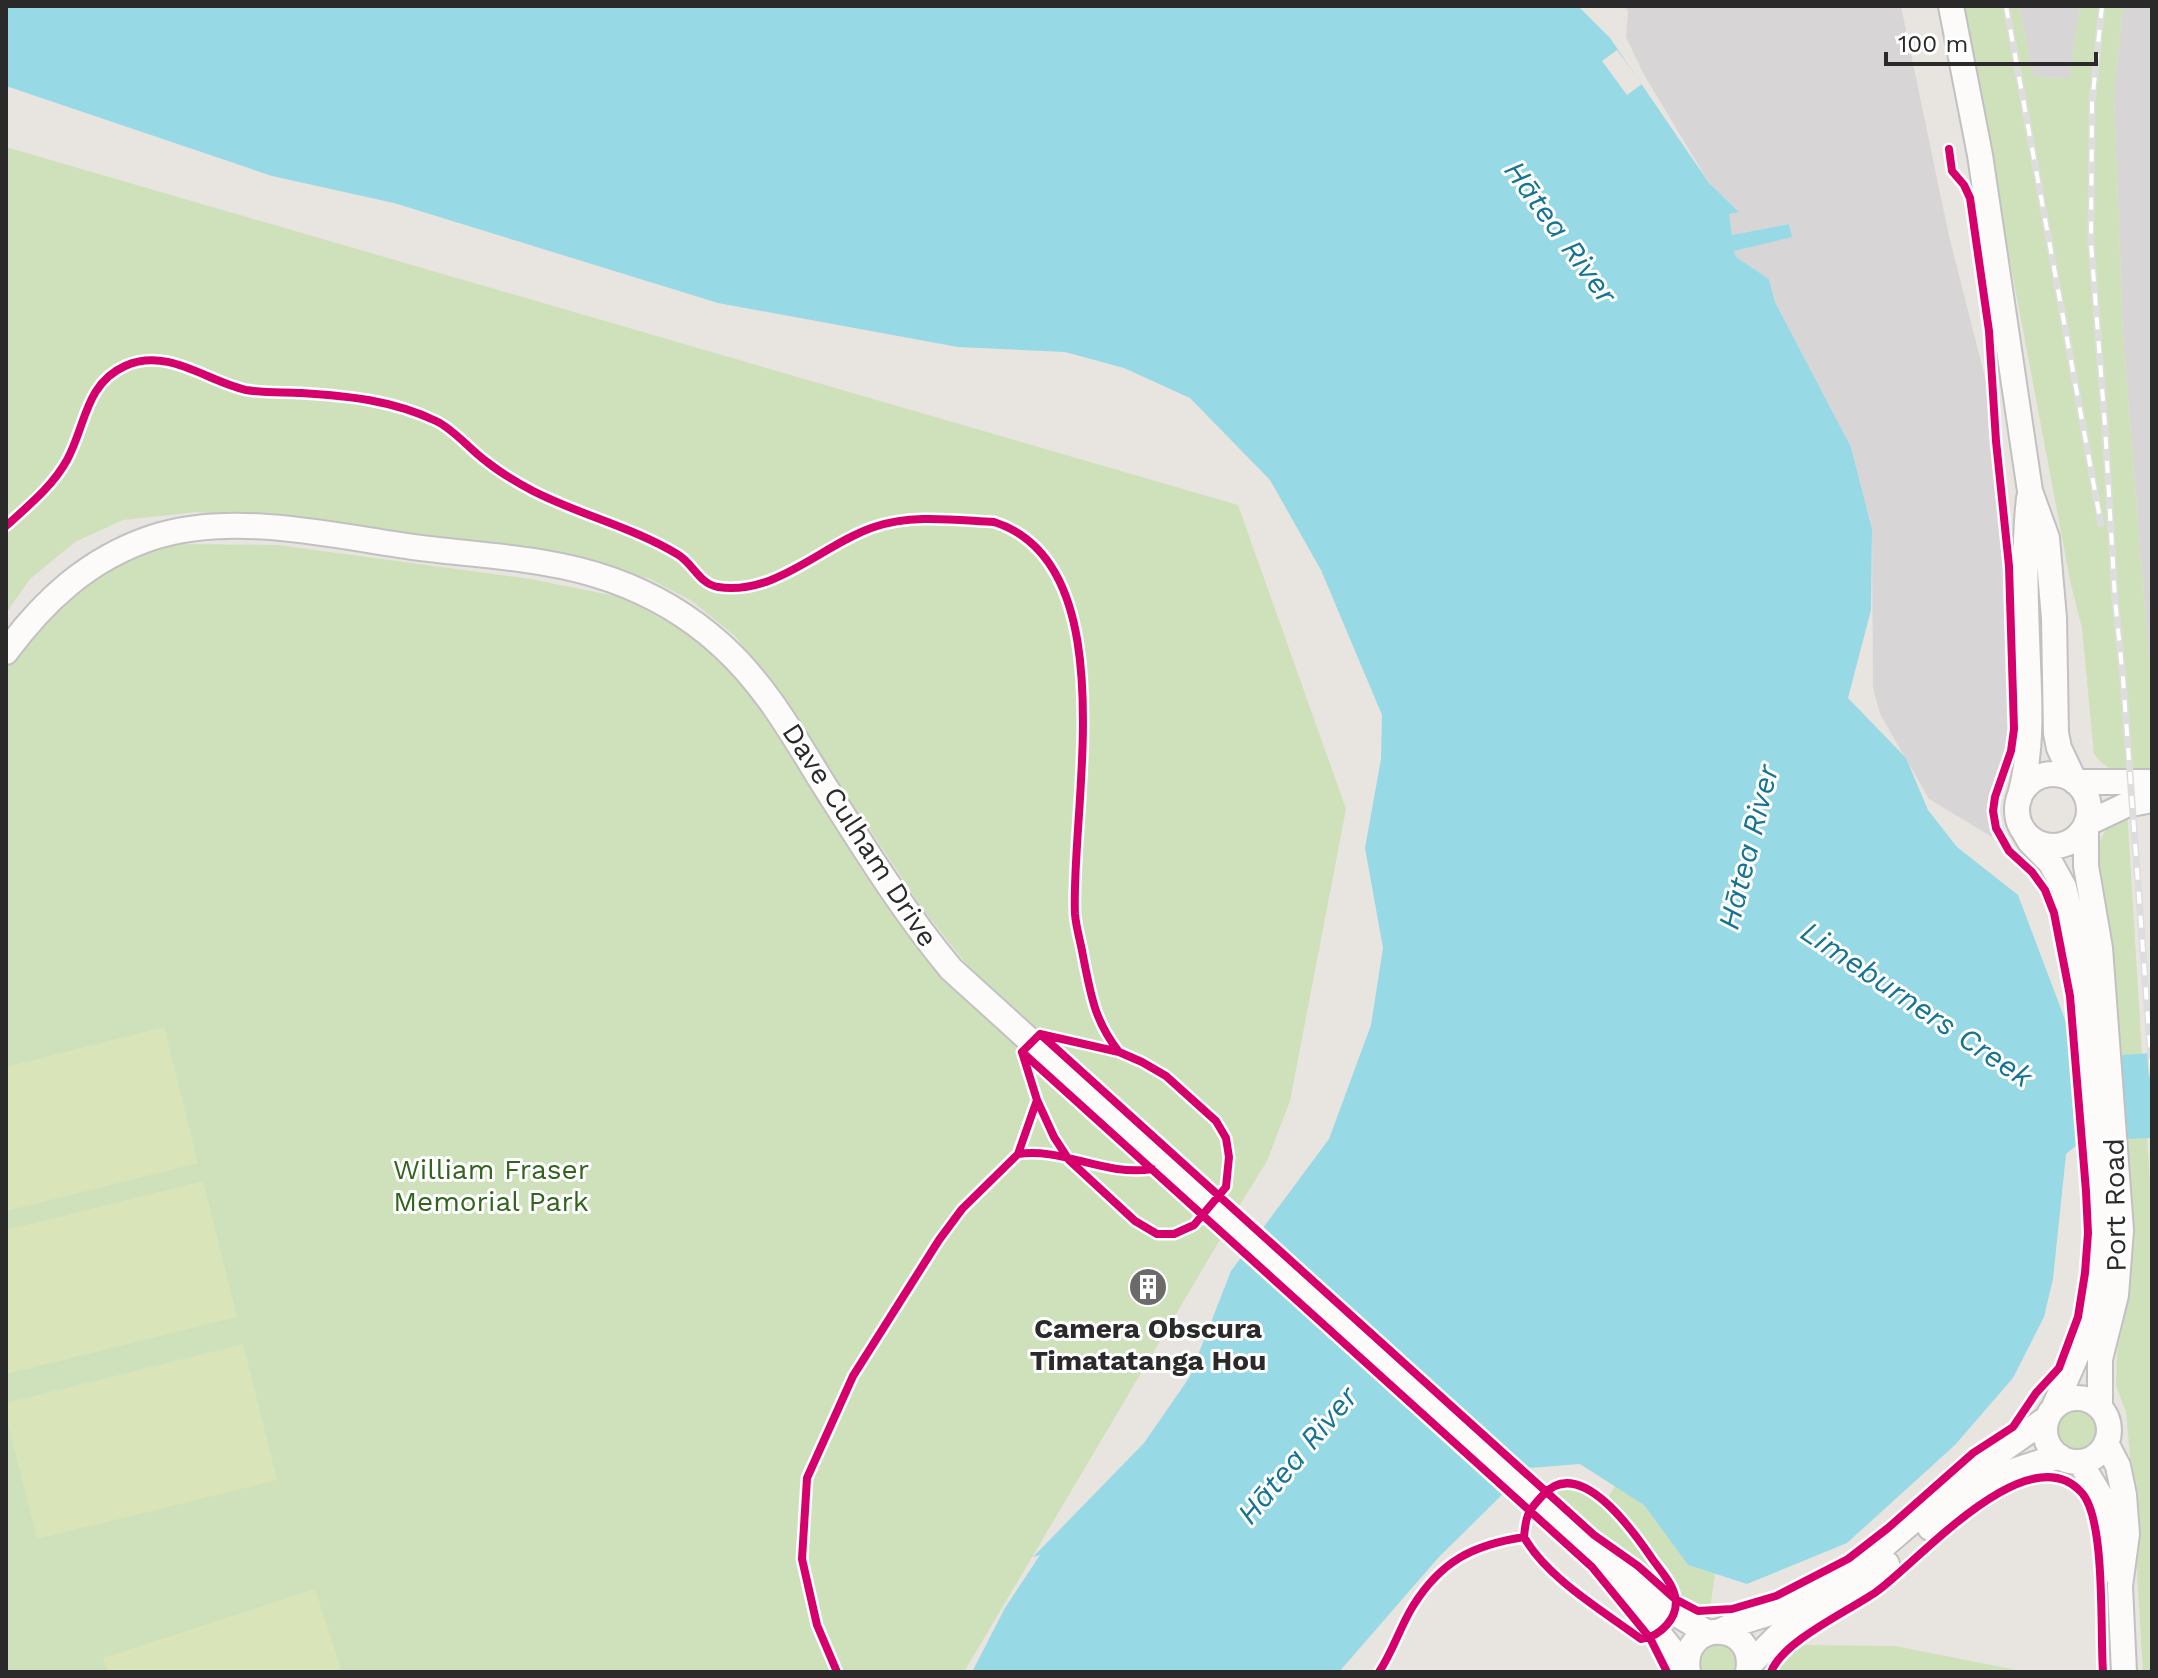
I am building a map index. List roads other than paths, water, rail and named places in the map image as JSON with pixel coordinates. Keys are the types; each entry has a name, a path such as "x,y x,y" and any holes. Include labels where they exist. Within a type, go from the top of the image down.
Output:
{"main road":[{"path":"1951,6 1980,155 2030,491 2047,538 2054,618 2056,733 2059,748 2088,801 2086,866 2100,948 2094,1002"},
{"path":"2030,491 2024,542 2029,710 2027,767 2017,809 2023,830 2040,844 2062,846 2072,841 2086,824 2126,805 2152,800"},
{"name":"Dave Culham Drive","path":"6,652 42,607 92,566 151,538 210,527 281,529 546,563 591,573 635,589 703,629 750,673 776,708 876,868 942,958 982,999 1586,1545 1673,1612 1714,1632 1738,1638 1744,1645 1749,1668"},
{"path":"2019,799 2032,781 2042,776 2065,776 2075,782 2152,782"},
{"name":"Port Road","path":"2023,830 2050,862 2064,887 2094,1002 2109,1189 2121,1230 2116,1295 2100,1359 2100,1407"},
{"name":"Port Road","path":"2050,1413 2086,1334 2096,1290 2101,1231 2109,1189"},
{"path":"1688,1671 1691,1647 1695,1641 1767,1614 1836,1582 1865,1562 1978,1466 2061,1402 2077,1397 2100,1407 2108,1420 2106,1443 2118,1466 2124,1495 2127,1534 2120,1586 2124,1672"},
{"path":"2050,1413 2046,1440 2069,1459 2104,1502 2109,1547 2120,1586"},
{"path":"1749,1668 1779,1635 1845,1598 1975,1491 2015,1469 2096,1456 2106,1443"},
{"name":"Dave Culham Drive","path":"1586,1545 1637,1604 1688,1671"}],"water":[{"path":"6,6 1578,6 1610,38 1709,183 1739,212 1729,214 1732,235 1789,224 1792,237 1734,251 1736,257 1769,279 1775,302 1851,447 1872,529 1871,610 1848,698 1906,758 1928,810 1957,847 2018,895 2075,1046 2122,1055 2152,1053 2152,1138 2082,1141 2066,1154 2053,1279 2044,1317 2013,1378 1955,1445 1847,1543 1747,1584 1688,1565 1644,1505 1580,1464 1529,1468 1438,1558 1339,1672 972,1672 1005,1608 1040,1555 1033,1557 1144,1443 1189,1378 1231,1271 1329,1139 1371,1025 1383,948 1365,848 1381,759 1382,715 1321,570 1270,480 1190,398 1124,368 1065,352 958,347 718,303 394,203 272,176 6,86"}],"railway":[{"path":"2006,6 2101,524"},
{"path":"2102,6 2092,103 2091,243 2152,1074"}],"place":[{"name":"Camera Obscura Timatatanga Hou","path":"1148,1287"}],"water label":[{"name":"Hātea River","path":"1561,232"},
{"name":"Hātea River","path":"1748,847"},
{"name":"Limeburners Creek","path":"1917,1004"},
{"name":"Hātea River","path":"1297,1455"}],"park label":[{"name":"William Fraser Memorial Park","path":"491,1185"}]}
